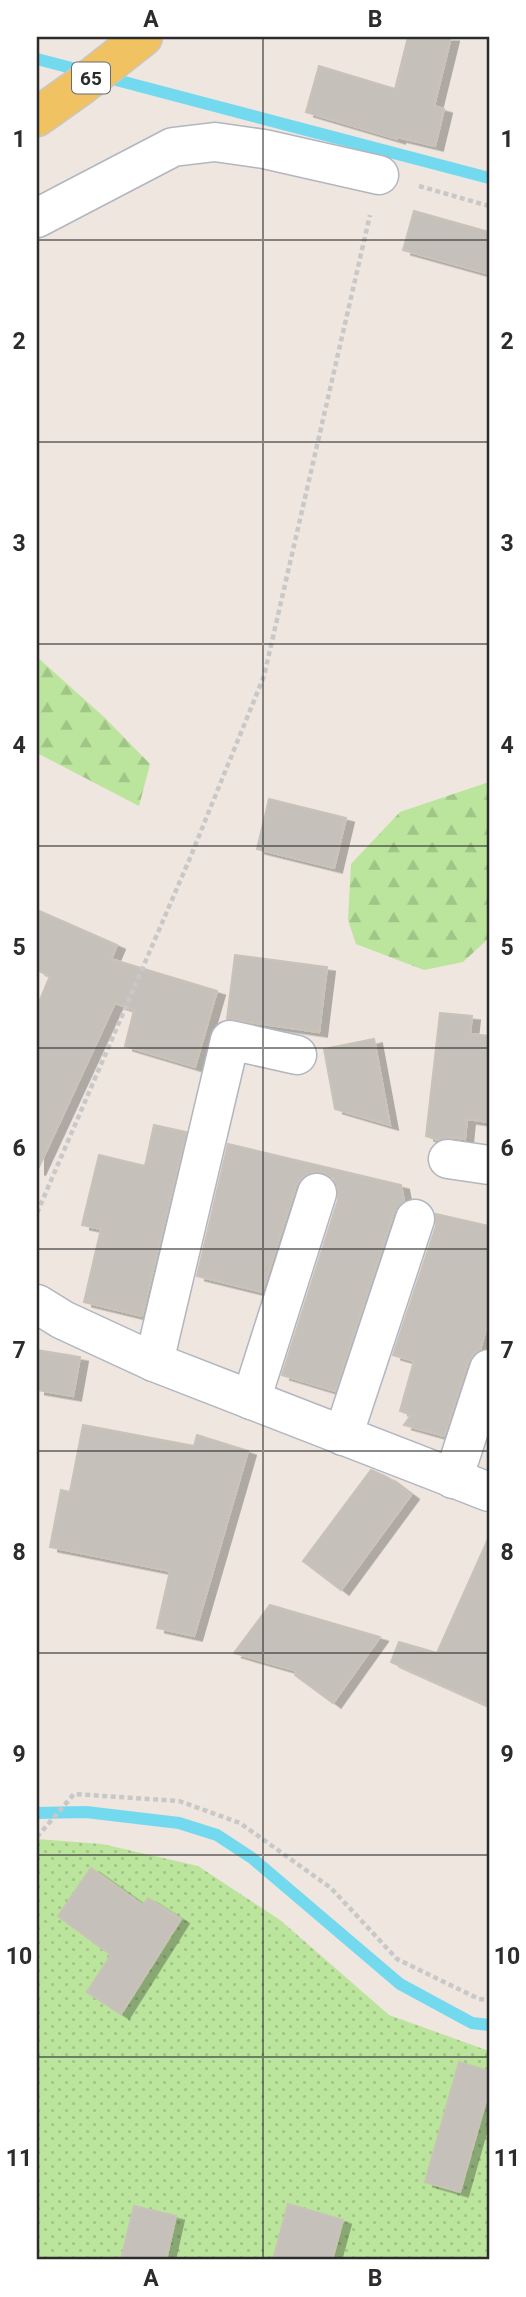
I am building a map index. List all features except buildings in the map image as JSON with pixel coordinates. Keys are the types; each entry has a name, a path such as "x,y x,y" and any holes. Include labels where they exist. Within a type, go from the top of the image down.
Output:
{"main road":[{"name":"65","path":"37,117 143,37"}],"street":[{"path":"37,218 173,148 215,142 264,149 379,175"},
{"path":"155,1362 230,1040 298,1055"},
{"path":"448,1159 489,1165"},
{"path":"251,1400 317,1193"},
{"path":"343,1436 415,1219"},
{"path":"37,1304 63,1320 155,1362 489,1492"},
{"path":"453,1479 489,1369"}],"path":[{"path":"37,1213 190,858 264,676 379,175 489,206"},
{"path":"37,1837 74,1794 179,1801 240,1823 331,1888 397,1959 479,1999 489,2000"}],"green space":[{"path":"37,657 104,717 150,764 139,806 37,753"},
{"path":"489,782 489,938 463,962 424,970 356,944 348,920 351,864 400,812"},
{"path":"37,1839 102,1844 198,1866 280,1920 389,2015 489,2051 489,2260 37,2260"}],"waterway":[{"path":"37,59 87,72"},
{"path":"105,77 489,178"},
{"path":"37,1813 86,1812 179,1823 217,1835 252,1858 400,1984 472,2023 489,2025"}]}
